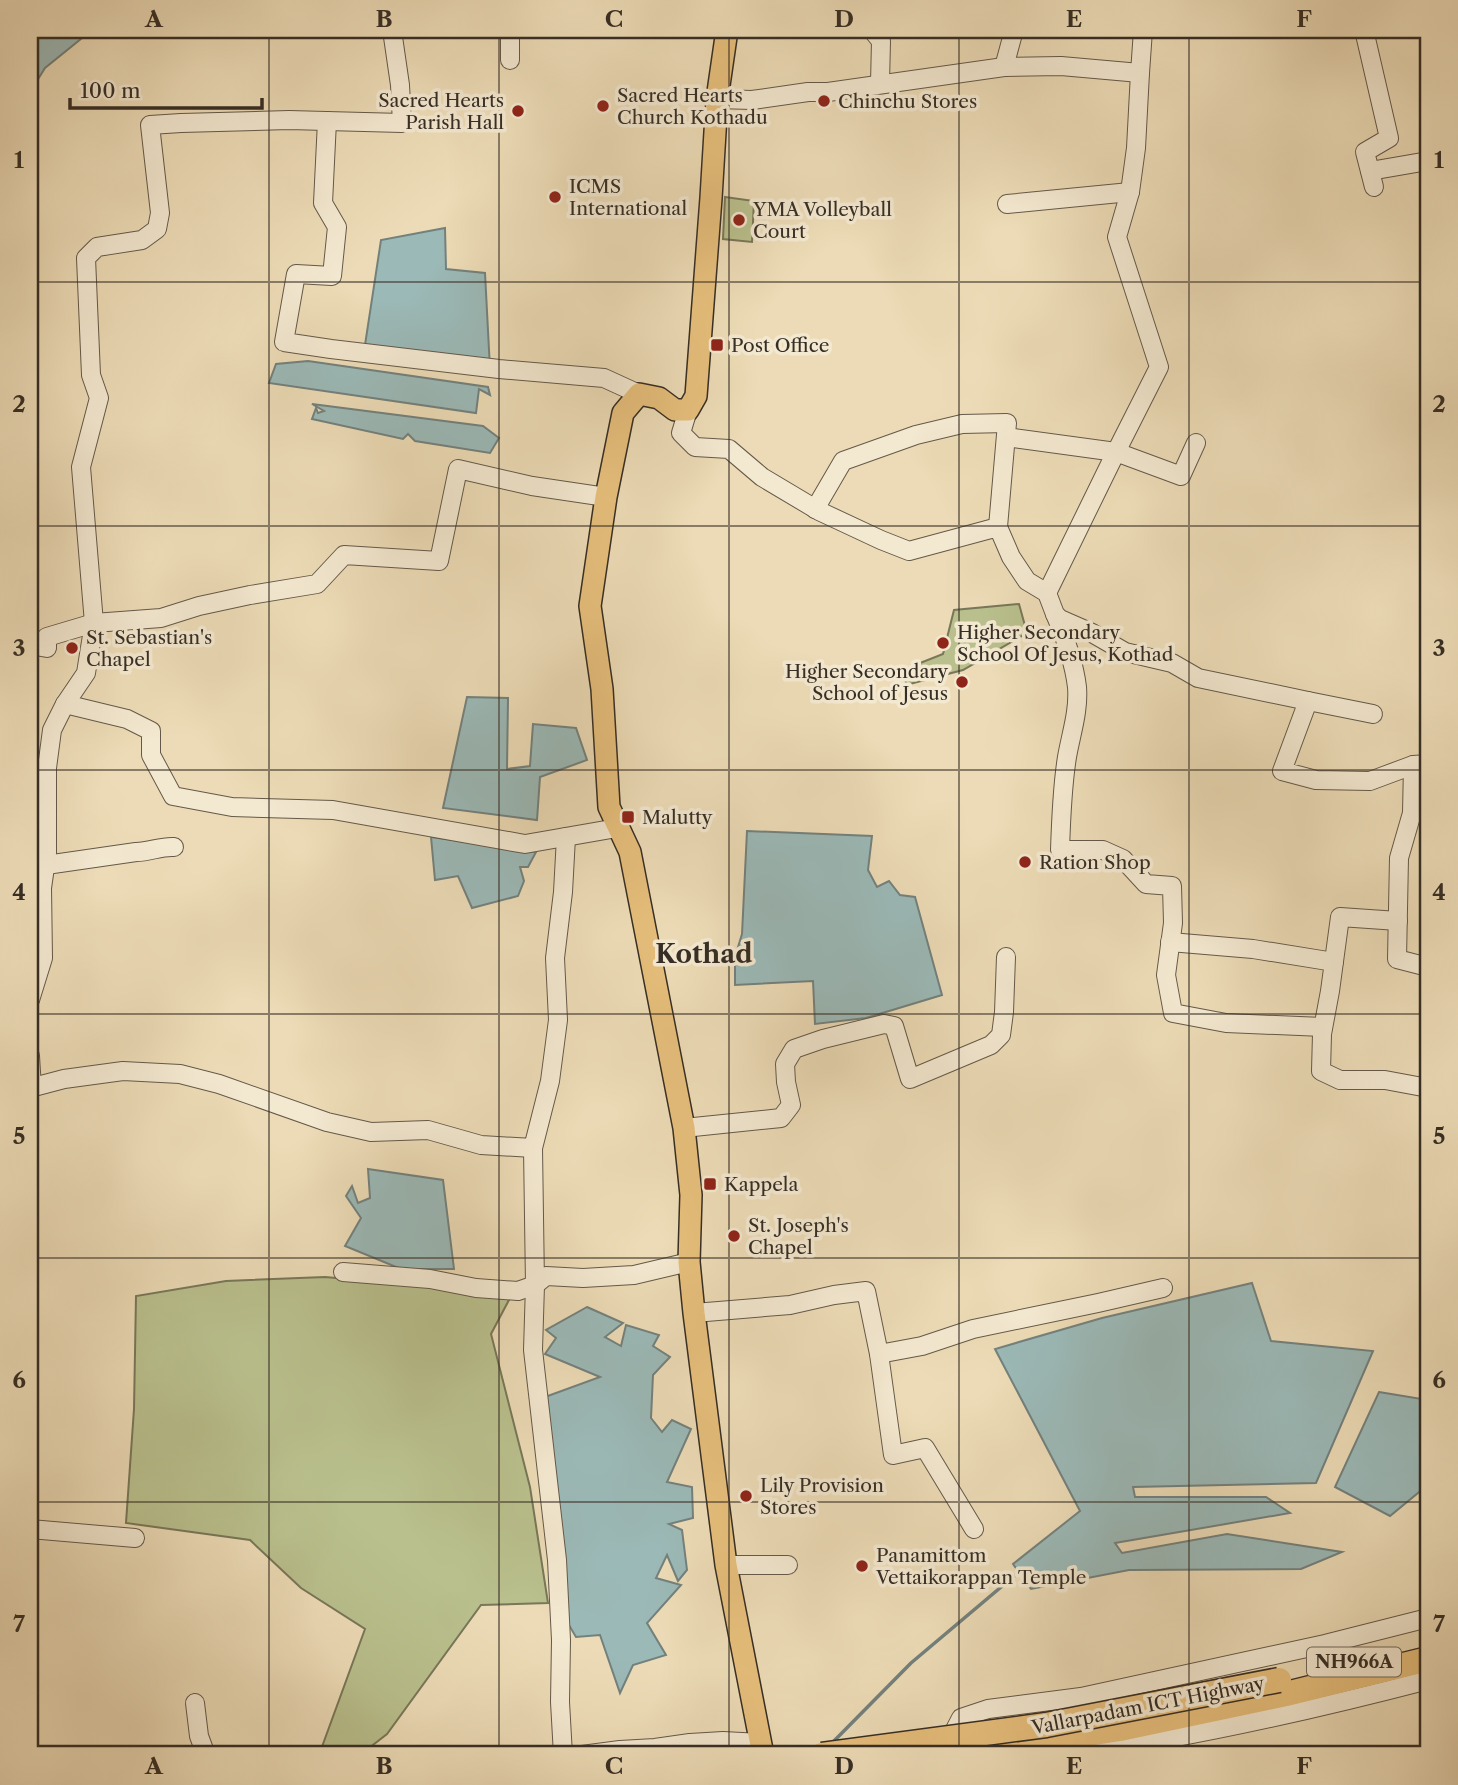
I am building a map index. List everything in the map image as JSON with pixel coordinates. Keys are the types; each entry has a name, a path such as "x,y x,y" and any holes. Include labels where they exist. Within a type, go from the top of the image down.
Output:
{"highway":[{"name":"Vallarpadam ICT Highway","path":"955,1755 1120,1729 1282,1687 1428,1642"},
{"name":"Vallarpadam ICT Highway","path":"822,1755 1046,1725 1282,1687 1428,1659"}],"main road":[{"path":"727,30 717,99 696,396 688,410 675,410 659,398 639,394 623,413 606,497 590,606 602,689 608,807 630,852 684,1128 691,1195 689,1262 694,1313 726,1565 762,1749"}],"street":[{"path":"30,1000 43,958 42,888 47,853 47,768 52,730 65,704 86,673 94,623 81,467 99,398 91,376 86,258 97,247 142,240 157,229 160,212 150,125 194,122 402,123 392,30"},
{"path":"510,30 510,60"},
{"path":"872,30 881,41 880,83"},
{"path":"1004,67 1014,30"},
{"path":"1047,593 1159,367 1117,237 1130,192 1136,148 1143,30"},
{"path":"1364,30 1389,138 1365,152 1372,179 1428,161"},
{"path":"717,99 752,100 828,92 1004,67 1061,66 1140,73"},
{"path":"327,121 323,203 337,228 332,276 296,274 284,342 499,369 604,378 639,394"},
{"path":"1007,204 1130,192"},
{"path":"688,410 681,433 695,447 729,449 762,477 815,509 909,551 999,527"},
{"path":"815,509 843,461 916,435 962,424 1007,423 999,527 1010,556 1027,581 1047,593 1065,638 1077,687 1077,711 1061,805 1060,850 1103,850 1123,859 1146,884 1172,886 1173,923 1166,975 1173,1013 1226,1023 1323,1027"},
{"path":"1006,437 1116,452 1181,476 1196,443"},
{"path":"30,645 47,648 47,637 94,623 161,618 225,600 317,584 344,555 439,561 458,469 532,486 606,497"},
{"path":"1055,614 1125,652 1172,663 1198,678 1373,714"},
{"path":"1308,701 1282,771 1316,780 1370,781 1421,764 1412,813 1399,858 1397,959 1428,967"},
{"path":"65,704 127,719 151,731 151,755 173,796 232,807 333,810 525,844 617,828"},
{"path":"563,1755 558,1560 533,1350 533,1148 550,1081 558,1020 555,958 566,837"},
{"path":"46,865 149,852 165,846 174,847"},
{"path":"1398,921 1340,917 1323,1027 1321,1072 1340,1080 1385,1080 1428,1088"},
{"path":"1170,942 1253,949 1334,961"},
{"path":"684,1128 781,1118 791,1105 785,1063 794,1049 822,1040 884,1024 894,1026 910,1079 991,1045 1001,1035 1006,957"},
{"path":"30,1056 31,1088 64,1079 123,1071 180,1074 219,1084 327,1122 371,1132 428,1130 481,1145 533,1148"},
{"path":"342,1272 430,1279 476,1288 519,1292 535,1285 546,1276 583,1278 634,1275 689,1262"},
{"path":"879,1354 922,1346 973,1329 1163,1288"},
{"path":"694,1313 790,1305 866,1291 879,1354 893,1455 925,1448 974,1529"},
{"path":"30,1529 135,1538"},
{"path":"726,1565 788,1565"},
{"path":"947,1755 947,1744 961,1717 988,1709 1081,1697 1325,1644 1428,1618"},
{"path":"1067,1755 1210,1731 1332,1705 1428,1680"},
{"path":"194,1703 199,1736 206,1755"},
{"path":"582,1755 723,1741 762,1749"}],"green space":[{"name":"YMA Volleyball Court","path":"725,197 754,201 752,242 723,239"},
{"path":"1019,604 1027,633 963,670 906,685 905,669 943,654 954,610"},
{"path":"325,1277 510,1298 491,1334 530,1487 548,1603 481,1605 387,1734 360,1755 319,1755 365,1629 301,1588 250,1540 126,1523 134,1409 136,1296 226,1281"}],"water":[{"path":"30,30 92,30 45,68 30,92"},
{"path":"445,228 446,269 485,273 490,369 363,358 381,240"},
{"path":"308,361 488,387 490,395 479,389 476,413 269,383 276,364"},
{"path":"312,404 483,426 499,438 490,453 415,441 408,434 403,439 312,419 316,408 318,413 324,411"},
{"path":"467,697 508,698 507,769 530,766 533,724 576,728 587,760 540,777 537,820 443,808"},
{"path":"747,831 872,836 868,870 877,887 889,881 900,895 915,897 942,995 866,1018 815,1024 813,981 735,985 735,957 742,934"},
{"path":"431,837 536,852 528,867 520,867 524,881 518,896 472,908 458,876 435,880"},
{"path":"368,1169 443,1180 454,1269 401,1269 345,1246 361,1218 346,1196 352,1186 358,1203 370,1198"},
{"path":"1252,1283 1271,1341 1373,1351 1316,1483 1133,1487 1135,1497 1266,1497 1290,1513 1115,1543 1122,1553 1227,1534 1342,1552 1301,1569 1129,1570 1031,1589 1013,1564 1080,1511 995,1349 1102,1318"},
{"path":"587,1307 623,1323 605,1337 621,1346 626,1325 659,1335 653,1346 670,1357 653,1375 651,1418 662,1432 672,1420 691,1429 667,1482 692,1487 693,1518 669,1524 682,1530 687,1570 678,1581 667,1555 656,1578 681,1585 647,1623 666,1655 633,1665 620,1693 600,1635 576,1637 563,1615 545,1397 600,1377 545,1354 556,1338 546,1330"},
{"path":"1379,1392 1428,1400 1428,1482 1390,1516 1335,1487"}],"waterway":[{"path":"832,1743 911,1663 1020,1571"}],"place":[{"name":"Chinchu Stores","path":"824,101"},
{"name":"Sacred Hearts Church Kothadu","path":"603,106"},
{"name":"Sacred Hearts Parish Hall","path":"518,111"},
{"name":"ICMS International","path":"555,197"},
{"name":"YMA Volleyball Court","path":"739,220"},
{"name":"Post Office","path":"717,345"},
{"name":"Higher Secondary School Of Jesus, Kothad","path":"943,643"},
{"name":"St. Sebastian's Chapel","path":"72,648"},
{"name":"Higher Secondary School of Jesus","path":"962,682"},
{"name":"Malutty","path":"628,817"},
{"name":"Ration Shop","path":"1025,862"},
{"name":"Kappela","path":"710,1184"},
{"name":"St. Joseph's Chapel","path":"734,1236"},
{"name":"Lily Provision Stores","path":"746,1496"},
{"name":"Panamittom Vettaikorappan Temple","path":"862,1566"}],"district":[{"name":"Kothad","path":"704,954"}]}
